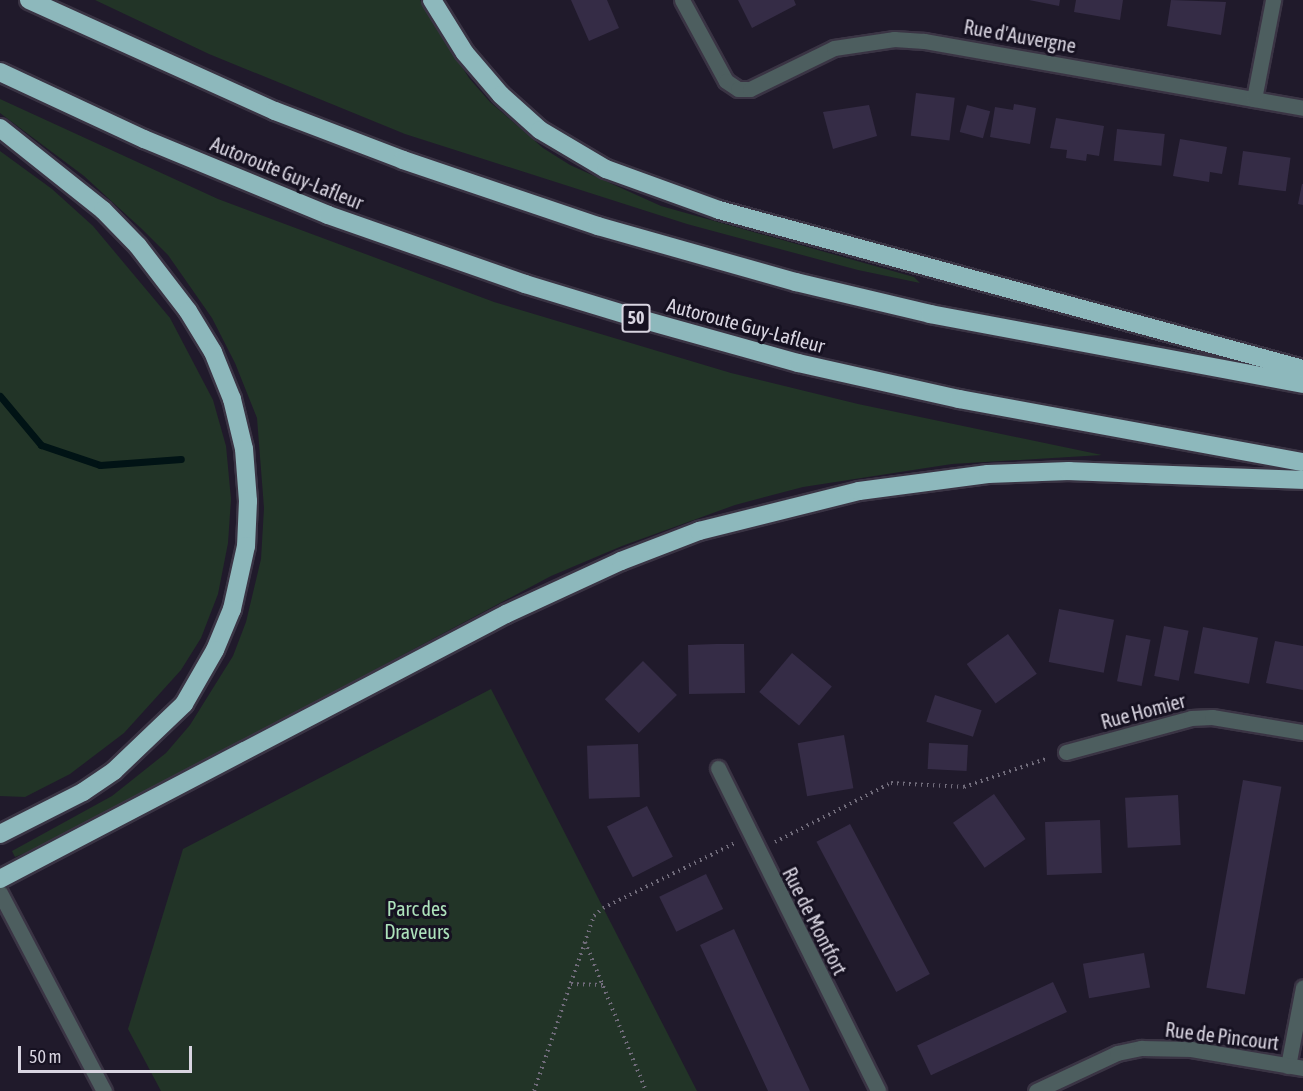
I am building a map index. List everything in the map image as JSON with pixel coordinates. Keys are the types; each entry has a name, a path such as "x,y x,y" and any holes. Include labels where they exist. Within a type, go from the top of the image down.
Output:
{"highway":[{"path":"29,0 160,62 339,136 478,187 642,239 930,314 1303,384"},
{"path":"432,0 465,53 507,101 560,144 615,173 738,215 1303,369"},
{"name":"Autoroute Guy-Lafleur","path":"0,72 153,142 328,215 617,312 887,383 1303,462"},
{"path":"0,128 103,210 138,246 188,310 213,351 232,399 244,449 248,501 246,546 232,609 215,650 184,704 114,771 82,792 0,834"},
{"path":"0,879 526,604 621,561 699,531 859,490 988,474 1079,471 1303,480"}],"street":[{"name":"Rue d'Auvergne","path":"682,0 726,81 738,89 750,89 834,48 894,39 924,40 1303,108"},
{"path":"1254,99 1273,0"},
{"name":"Rue Homier","path":"1066,752 1191,718 1212,717 1303,732"},
{"name":"Rue de Montfort","path":"718,768 756,851 878,1091"},
{"path":"0,893 104,1091"},
{"path":"1296,1067 1303,987"},
{"name":"Rue de Pincourt","path":"1036,1091 1117,1053 1141,1048 1191,1049 1296,1067"}],"path":[{"path":"756,851 891,783 964,787 1066,752"},
{"path":"534,1091 594,916 603,908 749,836"},
{"path":"585,942 646,1091"},
{"path":"571,984 603,985"}],"green space":[{"path":"95,0 420,0 469,78 490,102 543,148 570,165 661,206 914,277 920,283 858,270 687,224 405,134 209,54"},
{"path":"0,99 218,199 494,302 731,373 858,404 1102,455 952,464 803,487 735,505 622,546 551,576 50,843 15,857 12,851 112,796 166,753 190,725 233,656 246,622 261,559 264,508 257,418 235,363 212,318 168,255 84,176 0,113"},
{"path":"0,151 52,189 93,226 170,318 213,400 226,446 231,499 228,543 218,594 201,638 181,670 124,733 70,774 25,797 0,796"},
{"name":"Parc des Draveurs","path":"491,689 697,1091 161,1091 128,1029 183,849"}],"building":[{"path":"571,0 607,0 619,28 589,41"},
{"path":"738,0 794,0 796,5 752,28"},
{"path":"1029,0 1060,0 1059,6"},
{"path":"1076,0 1123,0 1120,20 1074,12"},
{"path":"1171,0 1226,2 1221,35 1167,26"},
{"path":"916,93 955,98 949,140 911,136"},
{"path":"1014,104 1036,108 1030,144 990,137 995,107 1013,110"},
{"path":"869,105 877,136 833,149 823,112"},
{"path":"967,105 990,111 983,138 960,132"},
{"path":"1056,118 1104,126 1099,156 1087,154 1086,161 1066,158 1067,150 1050,148"},
{"path":"1117,129 1165,134 1161,166 1114,161"},
{"path":"1180,139 1227,147 1222,174 1210,172 1209,182 1173,176"},
{"path":"1243,151 1291,158 1286,191 1238,185"},
{"path":"1303,184 1303,205 1298,204"},
{"path":"1059,609 1114,620 1104,673 1049,662"},
{"path":"1164,626 1189,631 1179,681 1154,676"},
{"path":"1203,627 1258,638 1249,684 1194,673"},
{"path":"1008,634 1037,674 996,704 967,664"},
{"path":"1126,635 1151,640 1142,686 1117,681"},
{"path":"1275,641 1303,646 1303,690 1266,683"},
{"path":"744,644 745,693 689,694 688,645"},
{"path":"792,653 832,686 799,725 759,692"},
{"path":"643,661 677,695 639,733 605,699"},
{"path":"935,695 982,710 973,737 926,722"},
{"path":"844,735 853,788 807,796 798,743"},
{"path":"929,743 968,745 967,771 928,769"},
{"path":"638,744 640,797 589,799 587,746"},
{"path":"1243,780 1281,787 1245,995 1206,988"},
{"path":"994,794 1026,839 985,868 953,823"},
{"path":"1178,795 1181,845 1128,848 1125,798"},
{"path":"647,806 673,857 633,877 607,826"},
{"path":"1100,820 1102,873 1047,875 1045,822"},
{"path":"850,824 930,974 896,992 816,842"},
{"path":"706,874 723,909 676,932 659,897"},
{"path":"734,929 810,1091 768,1091 700,945"},
{"path":"1144,953 1150,987 1089,998 1083,964"},
{"path":"1053,982 1067,1012 931,1075 917,1045"}],"waterway":[{"path":"0,396 41,445 100,465 181,459"}]}
